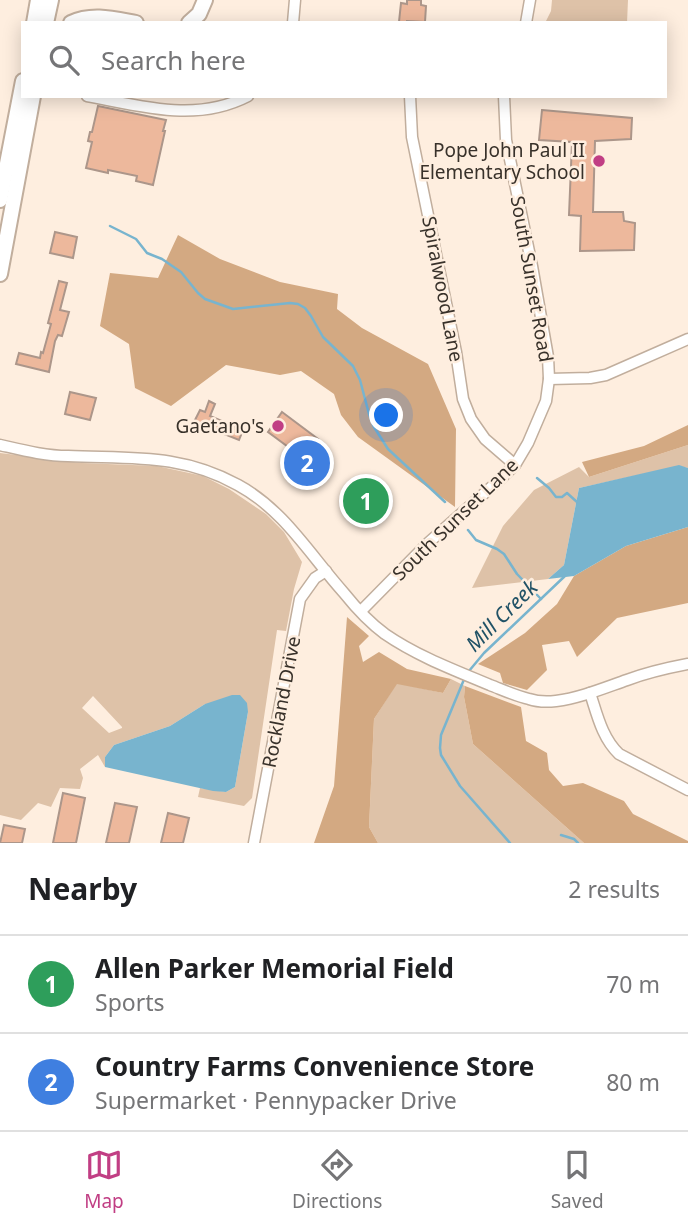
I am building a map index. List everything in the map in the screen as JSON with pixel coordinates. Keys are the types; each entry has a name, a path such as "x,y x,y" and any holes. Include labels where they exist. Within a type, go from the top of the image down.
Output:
{"highway":[{"path":"34,21 38,0"},
{"path":"46,21 51,0"},
{"path":"191,21 199,14 205,0"},
{"path":"75,21 93,17 124,21"},
{"path":"0,200 21,91"},
{"path":"0,274 33,98"}],"street":[{"path":"293,21 295,0"},
{"path":"526,21 530,0"},
{"path":"99,98 176,111 222,107 243,98"},
{"name":"Spiralwood Lane","path":"410,98 412,137 456,352 463,399 471,419 485,439 514,465"},
{"name":"South Sunset Road","path":"505,98 506,140 544,334 549,379"},
{"path":"549,379 606,375 688,339"},
{"name":"South Sunset Lane","path":"360,611 428,542 514,465 539,422 549,379"},
{"path":"0,445 56,456 151,458 211,472 252,493 276,512 360,611 386,635 456,671 516,695 542,702 571,698 641,675 688,664"},
{"name":"Rockland Drive","path":"254,843 300,599 315,578 326,571"},
{"path":"590,692 610,746 619,754 688,790"}],"shaded area":[{"path":"552,0 628,0 627,21 546,21"},
{"path":"178,235 220,259 280,282 338,294 337,309 362,328 428,364 456,429 455,507 358,437 341,415 334,394 301,371 280,375 226,365 171,406 135,388 129,344 100,326 110,273 158,278"},
{"path":"688,425 688,445 589,477 582,462 644,446"},
{"path":"688,445 688,468 679,466 579,488 564,565 548,579 472,588 503,526 534,490 579,467 589,477"},
{"path":"0,453 82,463 157,466 203,476 229,489 266,514 284,532 302,562 286,631 277,630 252,798 244,806 198,797 200,788 226,792 235,787 248,712 205,704 170,726 114,745 105,757 105,767 98,755 80,769 83,778 80,789 60,788 51,807 38,803 21,820 0,815","holes":["93,696 122,727 109,733 82,708"]},
{"path":"688,527 688,603 617,618 577,657 569,641 542,645 547,670 527,690 503,683 500,673 478,664 525,633 557,604 574,576 626,546"},
{"path":"347,617 369,636 359,646 363,662 379,652 407,669 451,679 443,693 397,684 374,719 369,827 378,843 314,843 334,786"},
{"path":"451,679 465,686 464,697 473,744 584,843 378,843 369,827 374,719 397,683 443,693"},
{"path":"465,686 521,707 526,741 547,753 549,770 563,786 583,783 624,801 633,814 688,843 584,843 473,744 464,697"}],"water":[{"path":"679,465 688,468 688,527 626,546 574,576 548,579 564,565 579,488"},
{"path":"240,695 247,703 248,712 235,787 226,792 213,791 105,767 105,757 114,745 170,726 205,704"}],"building":[{"path":"407,0 421,0 421,5 426,6 425,21 399,21 401,3 407,4"},
{"path":"98,106 166,120 153,185 136,181 137,176 86,168 92,142 88,141"},
{"path":"542,110 632,118 631,139 595,141 593,212 623,212 624,221 635,223 634,250 580,251 581,216 569,215 572,142 539,140"},
{"path":"55,232 77,237 73,258 50,253"},
{"path":"59,281 67,283 60,310 69,312 62,336 58,335 55,341 49,372 16,364 19,353 40,358 41,352 43,353"},
{"path":"70,392 96,398 90,420 65,414"},
{"path":"209,401 215,404 210,416 243,430 239,440 194,422 200,410 205,412"},
{"path":"282,412 318,439 310,450 321,459 310,473 298,464 303,458 268,432"},
{"path":"63,793 85,798 76,843 53,843"},
{"path":"115,803 137,807 129,843 106,843"},
{"path":"168,813 189,818 183,843 161,843"},
{"path":"4,825 25,829 22,843 0,843"}],"waterway":[{"path":"110,226 136,239 147,253 181,272 205,299 233,309 290,303 305,308 323,337 353,366 374,427 388,449 445,502"},
{"path":"537,478 556,497 567,493 577,502"},
{"path":"468,530 476,540 504,554 517,574 541,599"},
{"name":"Mill Creek","path":"469,671 484,653 566,575"},
{"name":"Mill Creek","path":"465,677 441,735 441,755 460,786 510,843"},
{"path":"561,835 578,843"}],"place":[{"name":"Pope John Paul II Elementary School","path":"599,161"},
{"name":"Gaetano's","path":"278,426"},
{"name":"Country Farms Convenience Store","path":"307,463"},
{"name":"Allen Parker Memorial Field","path":"366,501"}]}
